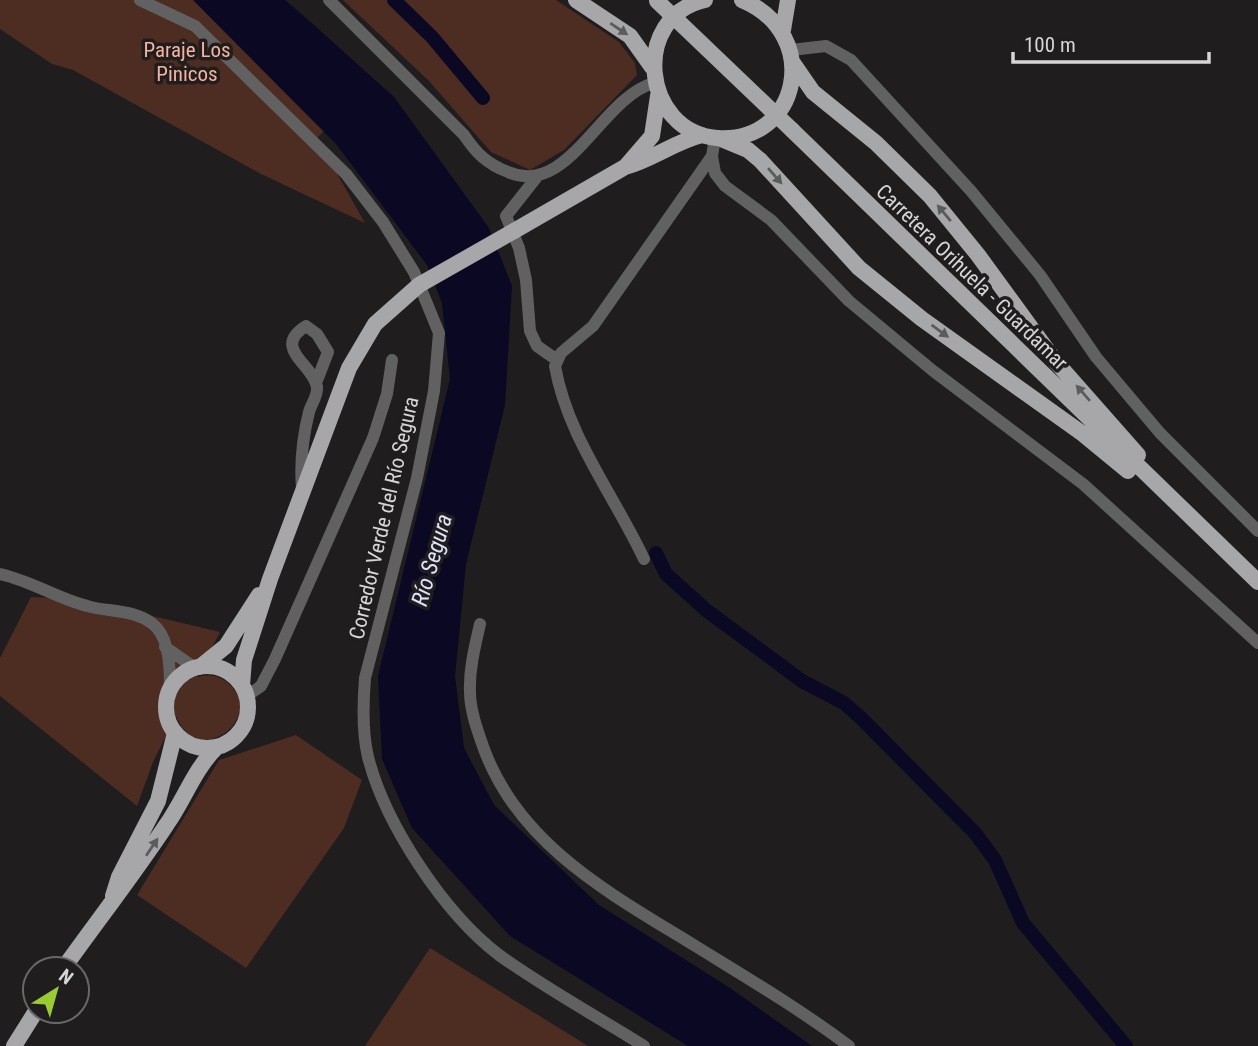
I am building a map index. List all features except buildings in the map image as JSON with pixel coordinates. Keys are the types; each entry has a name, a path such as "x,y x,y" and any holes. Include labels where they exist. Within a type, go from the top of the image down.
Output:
{"main road":[{"path":"576,0 630,36 676,120 748,150 836,246 890,294 1083,434 1208,536"},
{"name":"Carretera Orihuela - Guardamar","path":"657,0 1258,582"},
{"path":"625,167 652,136 661,34 671,20 684,9 705,0"},
{"path":"742,0 758,7 783,30 792,57 813,92 876,143 930,196 978,255 1056,362 1208,536"},
{"path":"783,30 789,3"},
{"path":"73,955 111,901 127,884 177,810 208,755 216,747 232,740 244,726 248,707 244,691 244,660 267,598 270,579 360,345 392,306 419,285 625,167 639,163 678,142 752,132 779,111 788,96 792,57"},
{"path":"111,901 119,877 158,802 172,756 175,733 166,712 170,690 185,673 198,667 226,646 270,579"},
{"path":"198,667 219,668 244,691"},
{"path":"175,733 194,746 216,747"},
{"path":"14,1046 27,1025"}],"street":[{"name":"Corredor Verde del Río Segura","path":"140,0 195,26 219,47 346,174 383,222 414,272 439,333 434,391 417,478 365,678 363,701 368,757 386,806 412,852 439,891 472,929 499,954 644,1046"},
{"path":"329,0 464,135 477,154 493,166 516,176 536,178"},
{"path":"792,57 826,46 851,60 988,212 1040,275 1096,357 1160,433 1258,531"},
{"path":"557,360 537,346 530,331 526,280 506,216 536,178 573,154 632,93 655,82"},
{"path":"712,137 715,173 725,186 772,220 849,301 932,370 1083,484 1258,643"},
{"path":"644,559 625,517 574,430 556,375 557,360 593,326 712,156"},
{"path":"244,691 261,686 275,659 373,438 387,394 392,360"},
{"path":"303,492 301,469 309,412 317,391 316,383"},
{"path":"0,574 22,578 90,607 136,615 149,621 160,633 165,647 170,690"},
{"path":"480,624 473,657 470,694 478,734 494,776 523,820 562,859 608,892 806,1014 849,1046"},
{"path":"165,647 198,667"}],"green space":[{"name":"Paraje Los Pinicos","path":"0,0 211,0 333,122 317,138 365,223 261,174 73,70 52,64 0,29"},
{"path":"343,0 556,0 619,42 635,63 637,75 564,150 530,170 491,152 429,81"},
{"path":"31,597 81,599 220,632 197,677 213,676 228,683 238,696 240,710 235,722 226,733 213,739 199,739 186,732 176,716 153,762 137,806 0,696 0,658"},
{"path":"296,735 362,780 344,828 246,968 137,895 219,760"},
{"path":"430,948 588,1046 365,1046"}],"water":[{"name":"Río Segura","path":"193,0 285,0 306,18 394,97 489,228 512,286 505,405 466,564 455,676 464,748 494,805 599,905 730,988 812,1046 688,1046 510,936 412,828 382,759 378,676 450,379 442,303 427,265 336,144"}],"waterway":[{"path":"394,0 432,37 483,98"},
{"path":"656,553 666,574 706,610 802,681 844,703 975,833 995,860 1023,923 1126,1046"}]}
